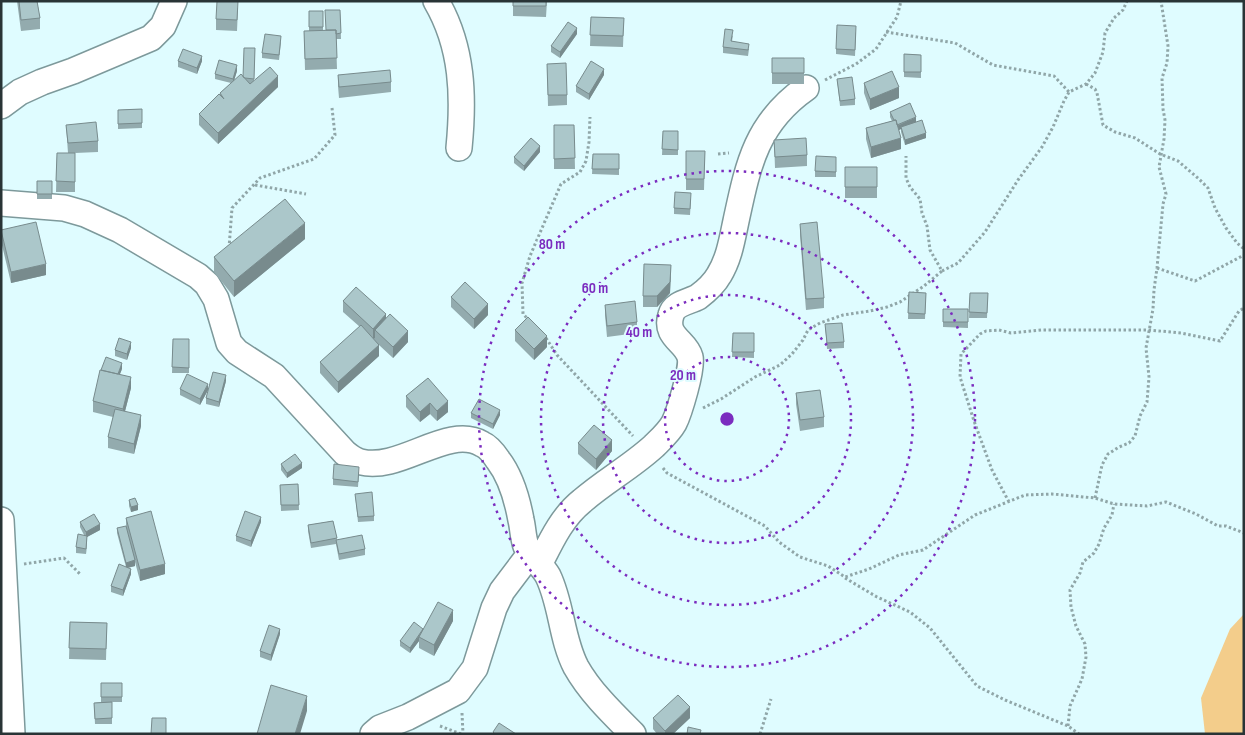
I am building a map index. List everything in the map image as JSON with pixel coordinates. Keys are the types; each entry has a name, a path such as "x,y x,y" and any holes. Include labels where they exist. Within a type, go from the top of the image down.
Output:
{"street":[{"path":"1,106 20,92 42,82 151,38 163,26 174,1"},
{"path":"436,1 446,18 454,43 461,77 459,148"},
{"path":"373,734 380,728 408,717 458,692 475,668 494,608 502,591 535,559 571,510 626,469 668,432 675,421 682,403 691,362 688,351 677,340 671,329 671,313 676,307 707,291 719,276 730,248 745,179 762,135 783,106 806,88"},
{"path":"1,203 64,208 85,214 120,230 198,276 207,284 216,299 229,343 233,348 274,376 345,453 355,460 363,463 385,462 459,438 482,443 503,466 512,486 526,544 552,586 568,649 577,668 592,690 633,734"},
{"path":"1,520 4,569 4,643 12,734"}],"path":[{"path":"806,88 840,73 876,50 897,17 901,1"},
{"path":"675,421 721,399 780,365 792,354 808,330 820,323 842,315 870,311 900,302 942,271 958,263 985,232 1018,180 1042,147 1069,92 1086,84 1095,73 1104,52 1105,33 1114,18 1123,10 1127,1"},
{"path":"1094,498 1102,465 1108,454 1119,447 1129,444 1135,436 1140,416 1147,402 1150,377 1146,348 1150,330 1163,204 1166,194 1160,167 1160,154 1164,139 1165,120 1162,108 1162,78 1167,62 1168,46 1161,1"},
{"path":"886,32 955,43 993,65 1054,76 1069,92"},
{"path":"1086,84 1097,93 1103,125 1116,132 1135,138 1160,154 1178,161 1208,188 1226,228 1244,249"},
{"path":"228,254 232,208 260,178 314,159 334,135 332,108"},
{"path":"534,325 522,314 522,283 533,248 561,184 580,172 586,161 590,117"},
{"path":"906,156 906,178 910,187 920,198 922,213 927,226 930,250 942,271"},
{"path":"254,185 306,194"},
{"path":"1157,268 1194,281 1244,255"},
{"path":"1009,502 992,470 960,377 961,354 980,334 986,331 999,330 1011,333 1042,330 1150,330 1181,333 1220,341 1238,311 1244,308"},
{"path":"546,338 556,355 667,473 765,526 779,542 800,557 828,566 877,597 910,612 930,628 977,686 1068,726 1079,734"},
{"path":"845,577 869,569 899,555 923,550 975,515 1025,495 1052,494 1094,498 1114,504 1147,506 1166,502 1196,514 1218,526 1226,526 1244,533"},
{"path":"1068,726 1070,706 1082,679 1086,658 1084,644 1076,626 1071,607 1070,590 1080,573 1083,562 1094,553 1099,544 1104,528 1112,515 1114,504"},
{"path":"4,569 64,558 81,575"},
{"path":"760,734 771,699"}],"shaded area":[{"path":"1244,614 1244,734 1205,734 1201,698 1230,629"}],"building":[{"path":"19,1 37,1 40,18 21,20"},
{"path":"217,1 238,1 237,20 216,19"},
{"path":"513,1 546,1 546,6 513,6"},
{"path":"325,10 340,10 341,33 336,34 336,30 326,30"},
{"path":"309,11 323,11 323,27 309,27"},
{"path":"591,17 624,18 623,36 590,35"},
{"path":"568,22 577,28 560,52 551,46"},
{"path":"837,25 856,26 855,50 836,49"},
{"path":"725,29 733,30 731,41 749,44 748,50 723,47"},
{"path":"336,30 337,58 305,59 304,31"},
{"path":"265,34 281,36 279,55 262,53"},
{"path":"244,48 255,48 254,79 243,77"},
{"path":"183,49 202,56 197,68 178,61"},
{"path":"904,54 921,55 921,72 904,72"},
{"path":"772,58 804,58 804,73 772,73"},
{"path":"219,60 237,65 233,79 215,74"},
{"path":"591,61 604,69 589,94 576,86"},
{"path":"566,63 567,95 548,95 547,64"},
{"path":"270,67 278,76 218,133 199,114 219,94 224,99 220,93 241,74 250,84"},
{"path":"390,70 391,82 339,87 338,75"},
{"path":"892,71 899,87 870,99 864,83"},
{"path":"852,77 855,99 840,101 837,79"},
{"path":"910,103 916,117 897,125 890,112"},
{"path":"142,109 142,123 118,124 118,110"},
{"path":"896,120 901,138 871,147 866,128"},
{"path":"922,120 926,133 905,140 901,127"},
{"path":"96,122 98,141 68,143 66,125"},
{"path":"554,125 574,125 575,158 554,159"},
{"path":"663,131 678,131 678,150 662,149"},
{"path":"531,138 540,146 524,166 514,157"},
{"path":"806,138 807,155 775,157 774,140"},
{"path":"686,151 705,151 704,179 686,179"},
{"path":"57,153 75,153 75,182 56,181"},
{"path":"593,154 619,154 619,169 592,169"},
{"path":"816,156 836,157 836,172 815,171"},
{"path":"845,167 877,167 877,187 845,187"},
{"path":"37,181 52,181 52,194 37,194"},
{"path":"675,192 691,193 690,209 674,208"},
{"path":"285,199 305,223 234,281 214,257"},
{"path":"36,222 46,264 11,272 1,230"},
{"path":"817,222 824,298 806,299 800,224"},
{"path":"644,264 671,265 670,282 657,296 643,296"},
{"path":"465,282 488,304 474,319 451,297"},
{"path":"356,287 386,314 373,329 343,301"},
{"path":"909,292 926,293 925,314 908,313"},
{"path":"970,293 988,293 987,313 969,312"},
{"path":"635,301 637,322 607,326 605,305"},
{"path":"943,309 968,309 968,322 943,322"},
{"path":"390,314 408,331 393,347 375,330"},
{"path":"528,317 547,336 534,349 515,330"},
{"path":"842,323 844,342 827,343 825,324"},
{"path":"361,325 379,345 338,382 320,362"},
{"path":"733,333 754,333 754,352 732,352"},
{"path":"119,338 131,342 127,354 115,350"},
{"path":"173,339 189,339 189,368 172,367"},
{"path":"106,357 122,363 118,374 101,370"},
{"path":"100,370 131,377 123,409 93,401"},
{"path":"213,372 226,375 219,402 206,398"},
{"path":"187,374 208,384 200,399 180,389"},
{"path":"428,378 448,401 437,411 430,403 420,412 406,396"},
{"path":"820,390 824,417 800,420 796,393"},
{"path":"479,399 500,410 493,424 471,413"},
{"path":"115,409 141,415 134,444 108,437"},
{"path":"594,425 612,440 596,459 578,443"},
{"path":"295,454 302,463 287,473 281,464"},
{"path":"334,464 359,467 358,482 333,479"},
{"path":"298,484 299,505 281,505 280,485"},
{"path":"372,492 374,516 358,517 355,494"},
{"path":"135,498 138,505 131,507 129,500"},
{"path":"151,511 165,564 140,570 126,518"},
{"path":"245,511 261,517 251,541 236,536"},
{"path":"94,514 100,524 86,532 80,522"},
{"path":"333,521 337,538 311,543 308,525"},
{"path":"126,526 135,560 126,563 117,528"},
{"path":"78,534 87,536 86,549 76,547"},
{"path":"362,535 365,549 339,554 336,540"},
{"path":"119,564 131,569 123,590 111,586"},
{"path":"438,602 453,610 434,645 419,637"},
{"path":"70,622 107,623 106,649 69,648"},
{"path":"414,622 423,629 410,648 400,641"},
{"path":"269,625 280,629 271,655 260,651"},
{"path":"101,683 122,683 122,697 101,697"},
{"path":"271,685 307,696 295,734 257,734"},
{"path":"678,695 690,707 665,731 653,718"},
{"path":"112,702 112,718 95,719 94,703"},
{"path":"152,718 166,718 166,734 151,734"},
{"path":"499,723 516,734 495,734 493,732"},
{"path":"688,727 701,730 700,734 687,734"}]}
